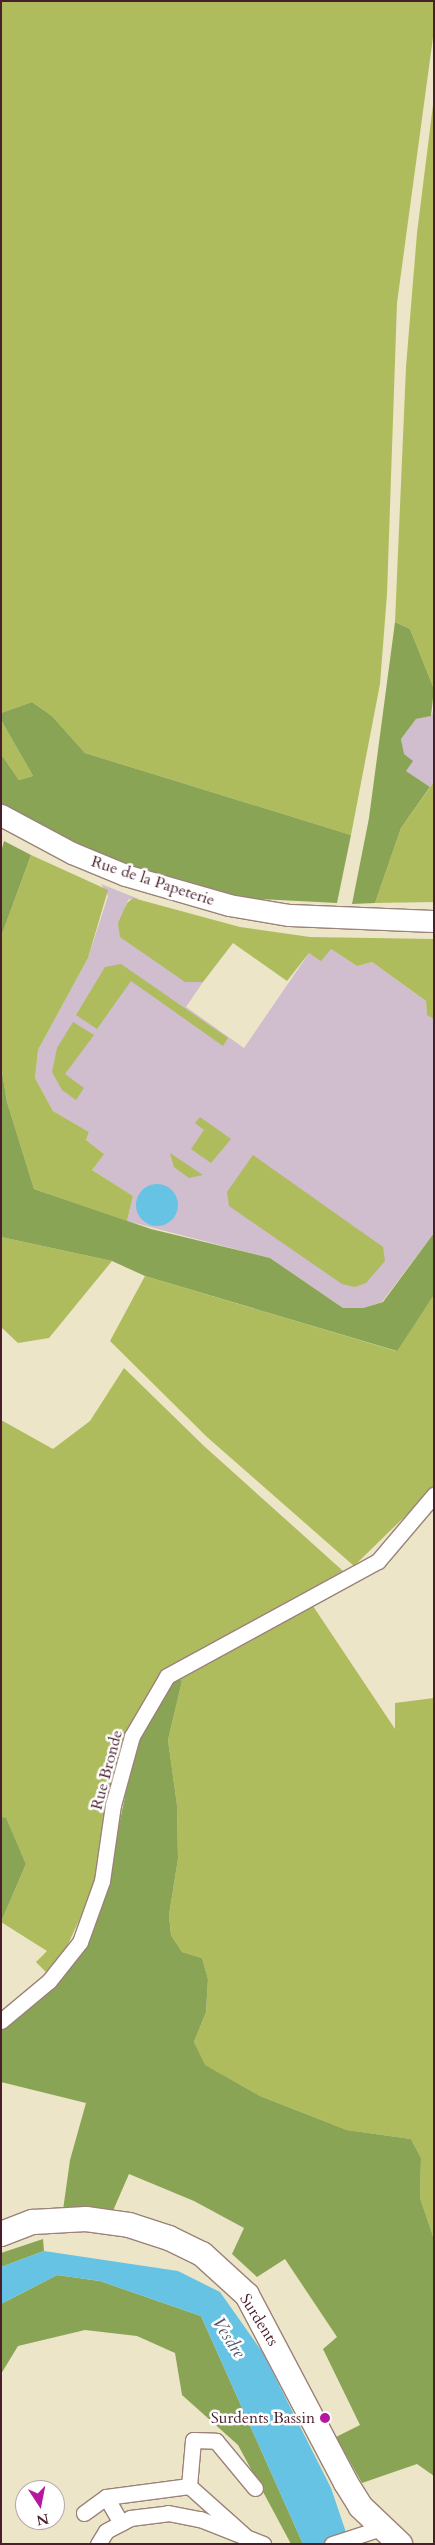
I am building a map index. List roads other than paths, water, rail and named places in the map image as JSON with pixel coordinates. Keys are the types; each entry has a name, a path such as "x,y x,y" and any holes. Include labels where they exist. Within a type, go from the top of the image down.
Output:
{"main road":[{"name":"Rue de la Papeterie","path":"1,815 72,853 125,875 229,905 289,915 434,921"},
{"name":"Surdents","path":"1,2234 33,2222 86,2219 129,2225 169,2238 202,2254 247,2295 346,2483 361,2507 380,2528 400,2544"}],"street":[{"name":"Rue Bronde","path":"1,2021 49,1982 80,1942 102,1881 114,1805 132,1736 167,1676 378,1561 434,1495"},
{"path":"189,2486 193,2440 216,2441 255,2488"},
{"path":"84,2513 106,2497 189,2486 244,2535"},
{"path":"106,2497 121,2523"},
{"path":"98,2544 106,2530 130,2518 168,2513 200,2519 263,2544"},
{"path":"332,2544 380,2528"}],"water":[{"path":"157,1184 172,1190 178,1205 172,1220 157,1226 142,1220 136,1205 142,1190"},
{"name":"Vesdre","path":"44,2251 178,2271 220,2292 263,2353 331,2488 350,2544 303,2544 201,2316 100,2281 57,2275 1,2304 1,2267"}],"place":[{"name":"Surdents Bassin","path":"325,2418"}]}
